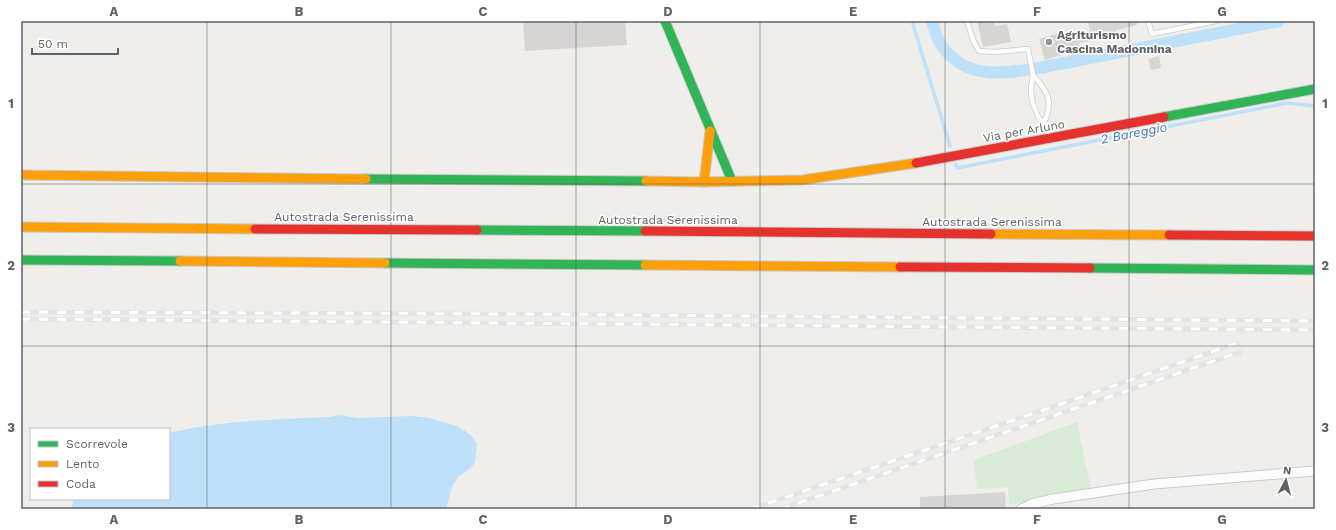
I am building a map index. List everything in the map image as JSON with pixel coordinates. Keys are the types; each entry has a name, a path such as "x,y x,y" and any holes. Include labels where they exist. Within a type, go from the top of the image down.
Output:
{"main road":[{"path":"665,21 710,129 734,181"},
{"name":"Via per Arluno","path":"21,175 704,182 802,180 887,168 1315,89"},
{"path":"704,182 710,129"},
{"name":"Autostrada Serenissima","path":"21,227 1315,236"},
{"path":"21,260 1315,270"}],"street":[{"path":"1021,509 1032,504 1053,499 1154,484 1315,471"}],"lane":[{"path":"967,21 972,40 979,51 995,52 1028,49 1033,75 1032,101 1039,119 1044,123 1050,138"},
{"path":"1148,21 1152,34 1216,21"},
{"path":"1033,75 1044,87 1050,103 1049,112 1044,123"}],"green space":[{"path":"1077,422 1091,488 1009,505 1008,487 977,489 974,460"}],"water":[{"path":"341,415 357,418 411,416 430,418 459,427 471,435 477,444 475,463 459,476 452,487 446,509 71,509 74,500 170,500 170,433 228,423"}],"building":[{"path":"523,21 625,21 627,45 525,51"},
{"path":"977,21 994,21 995,26 1007,24 1011,42 983,47"},
{"path":"1099,21 1137,21 1137,25 1116,30 1117,35 1079,43 1081,49 1045,60 1039,39 1060,33 1062,38 1090,31 1088,23"},
{"path":"1159,56 1161,68 1151,70 1148,59"},
{"path":"1005,492 1006,509 920,509 920,497"}],"waterway":[{"name":"2 Bareggio","path":"912,21 950,146"},
{"path":"932,21 940,42 946,52 955,60 976,70 995,73 1034,69 1279,21"},
{"name":"2 Bareggio","path":"956,165 957,168 1287,103 1315,106"}],"railway":[{"path":"21,312 519,314 1315,321"},
{"path":"21,319 1315,330"},
{"path":"751,509 1237,343"},
{"path":"781,509 1240,352"}],"traffic: fast":[{"path":"665,21 732,181"},
{"path":"1164,117 1315,89"},
{"path":"366,179 646,181"},
{"path":"477,230 645,231"},
{"path":"21,260 180,261"},
{"path":"385,263 645,265"},
{"path":"1090,268 1315,270"}],"traffic: slow":[{"path":"704,182 710,131"},
{"path":"646,181 704,182 802,180 916,163"},
{"path":"21,175 366,179"},
{"path":"21,227 255,229"},
{"path":"991,234 1169,235"},
{"path":"180,261 385,263"},
{"path":"645,265 900,267"}],"traffic: jam":[{"path":"916,163 1164,117"},
{"path":"255,229 477,230"},
{"path":"645,231 991,234"},
{"path":"1169,235 1315,236"},
{"path":"900,267 1090,268"}],"place":[{"name":"Agriturismo Cascina Madonnina","path":"1049,42"}]}
